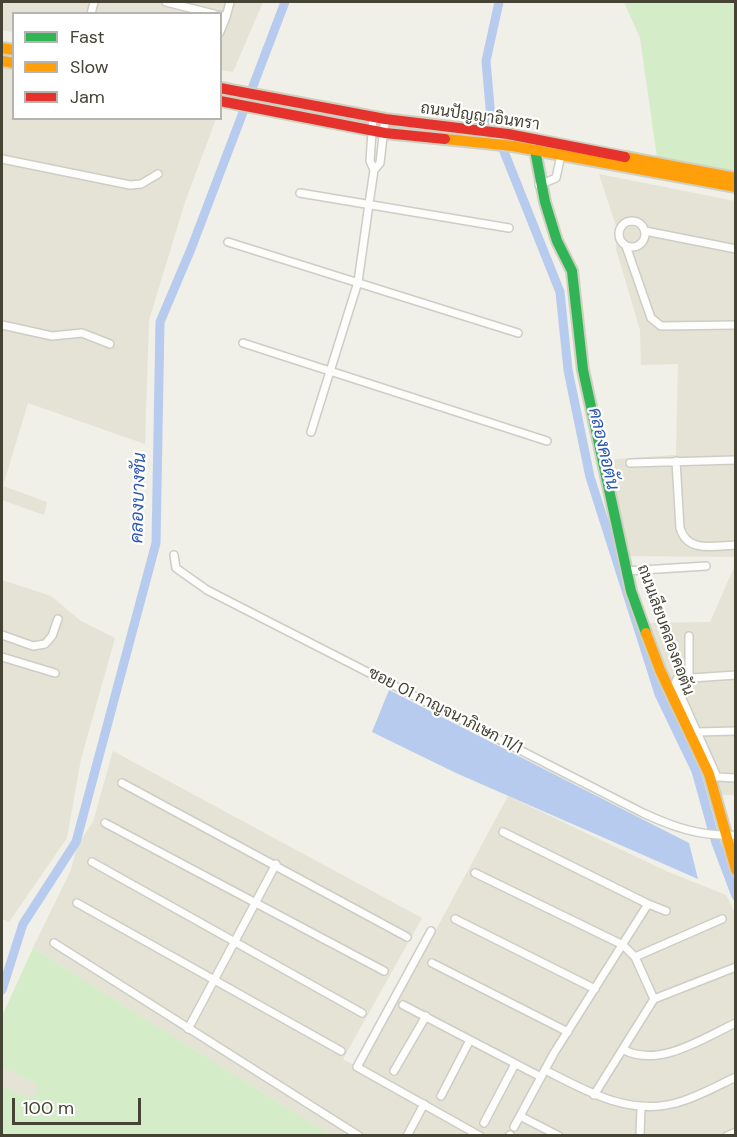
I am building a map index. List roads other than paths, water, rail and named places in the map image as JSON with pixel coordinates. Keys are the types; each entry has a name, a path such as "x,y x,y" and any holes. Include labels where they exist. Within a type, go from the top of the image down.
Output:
{"main road":[{"name":"ถนนปัญญาอินทรา","path":"222,89 385,119 508,134 735,187"},
{"name":"ถนนปัญญาอินทรา","path":"222,101 385,133 513,146 561,155 735,178"},
{"name":"ถนนเลียบคลองคอตัน","path":"534,150 539,185 557,241 572,271 579,317 583,370 626,571 660,670 709,774 735,870"}],"street":[{"path":"166,2 206,12"},
{"path":"223,16 230,2"},
{"path":"373,117 370,161 375,170"},
{"path":"311,432 358,282 375,170 380,163 385,133 385,119"},
{"path":"539,185 556,178 561,155"},
{"path":"2,159 130,185 141,184 158,174"},
{"path":"300,193 508,228"},
{"path":"735,249 645,231 636,222 624,224 620,236 626,246 651,318 656,323 661,326 735,325"},
{"path":"626,246 639,246 644,239 645,231"},
{"path":"228,242 518,333"},
{"path":"2,325 51,336 82,333 110,344"},
{"path":"243,343 547,441"},
{"path":"630,463 735,460"},
{"path":"676,461 682,538 689,544 700,546 735,545"},
{"name":"ซอย 01 กาญจนาภิเษก 11/1","path":"174,555 176,568 186,576 260,618 644,813 669,825 706,834 726,835"},
{"path":"626,571 706,566"},
{"path":"2,635 33,646 45,644 52,636 58,619"},
{"path":"689,636 690,676"},
{"path":"2,657 54,673"},
{"path":"735,675 690,676 677,679 675,682 717,777 735,778"},
{"path":"697,732 735,731"},
{"path":"122,783 276,864 407,937"},
{"path":"105,823 384,971"},
{"path":"503,832 666,912"},
{"path":"92,862 362,1013"},
{"path":"188,1029 236,943 276,864"},
{"path":"476,873 623,945 635,957 654,999"},
{"path":"77,903 341,1051"},
{"path":"514,1127 568,1032 648,904"},
{"path":"455,919 595,989"},
{"path":"635,957 722,919"},
{"path":"431,931 357,1067 480,1136"},
{"path":"54,943 359,1136"},
{"path":"432,963 568,1032"},
{"path":"594,1095 654,999 735,967"},
{"path":"403,1005 515,1064 594,1095 642,1106 677,1103 735,1077"},
{"path":"394,1071 426,1017"},
{"path":"624,1050 645,1057 665,1054 735,1023"},
{"path":"441,1096 470,1040"},
{"path":"484,1123 515,1064"},
{"path":"407,1136 424,1104"},
{"path":"640,1136 642,1106"},
{"path":"520,1116 559,1136"},
{"path":"727,1136 735,1132"}],"water":[{"path":"389,690 689,843 698,879 456,773 372,732"}],"waterway":[{"name":"คลองบางชัน","path":"2,990 23,924 76,842 156,543 160,322 191,249 285,2"},
{"name":"คลองคอตัน","path":"499,2 486,61 491,119 560,292 568,370 590,477 659,694 696,771 716,843 736,896"}]}
